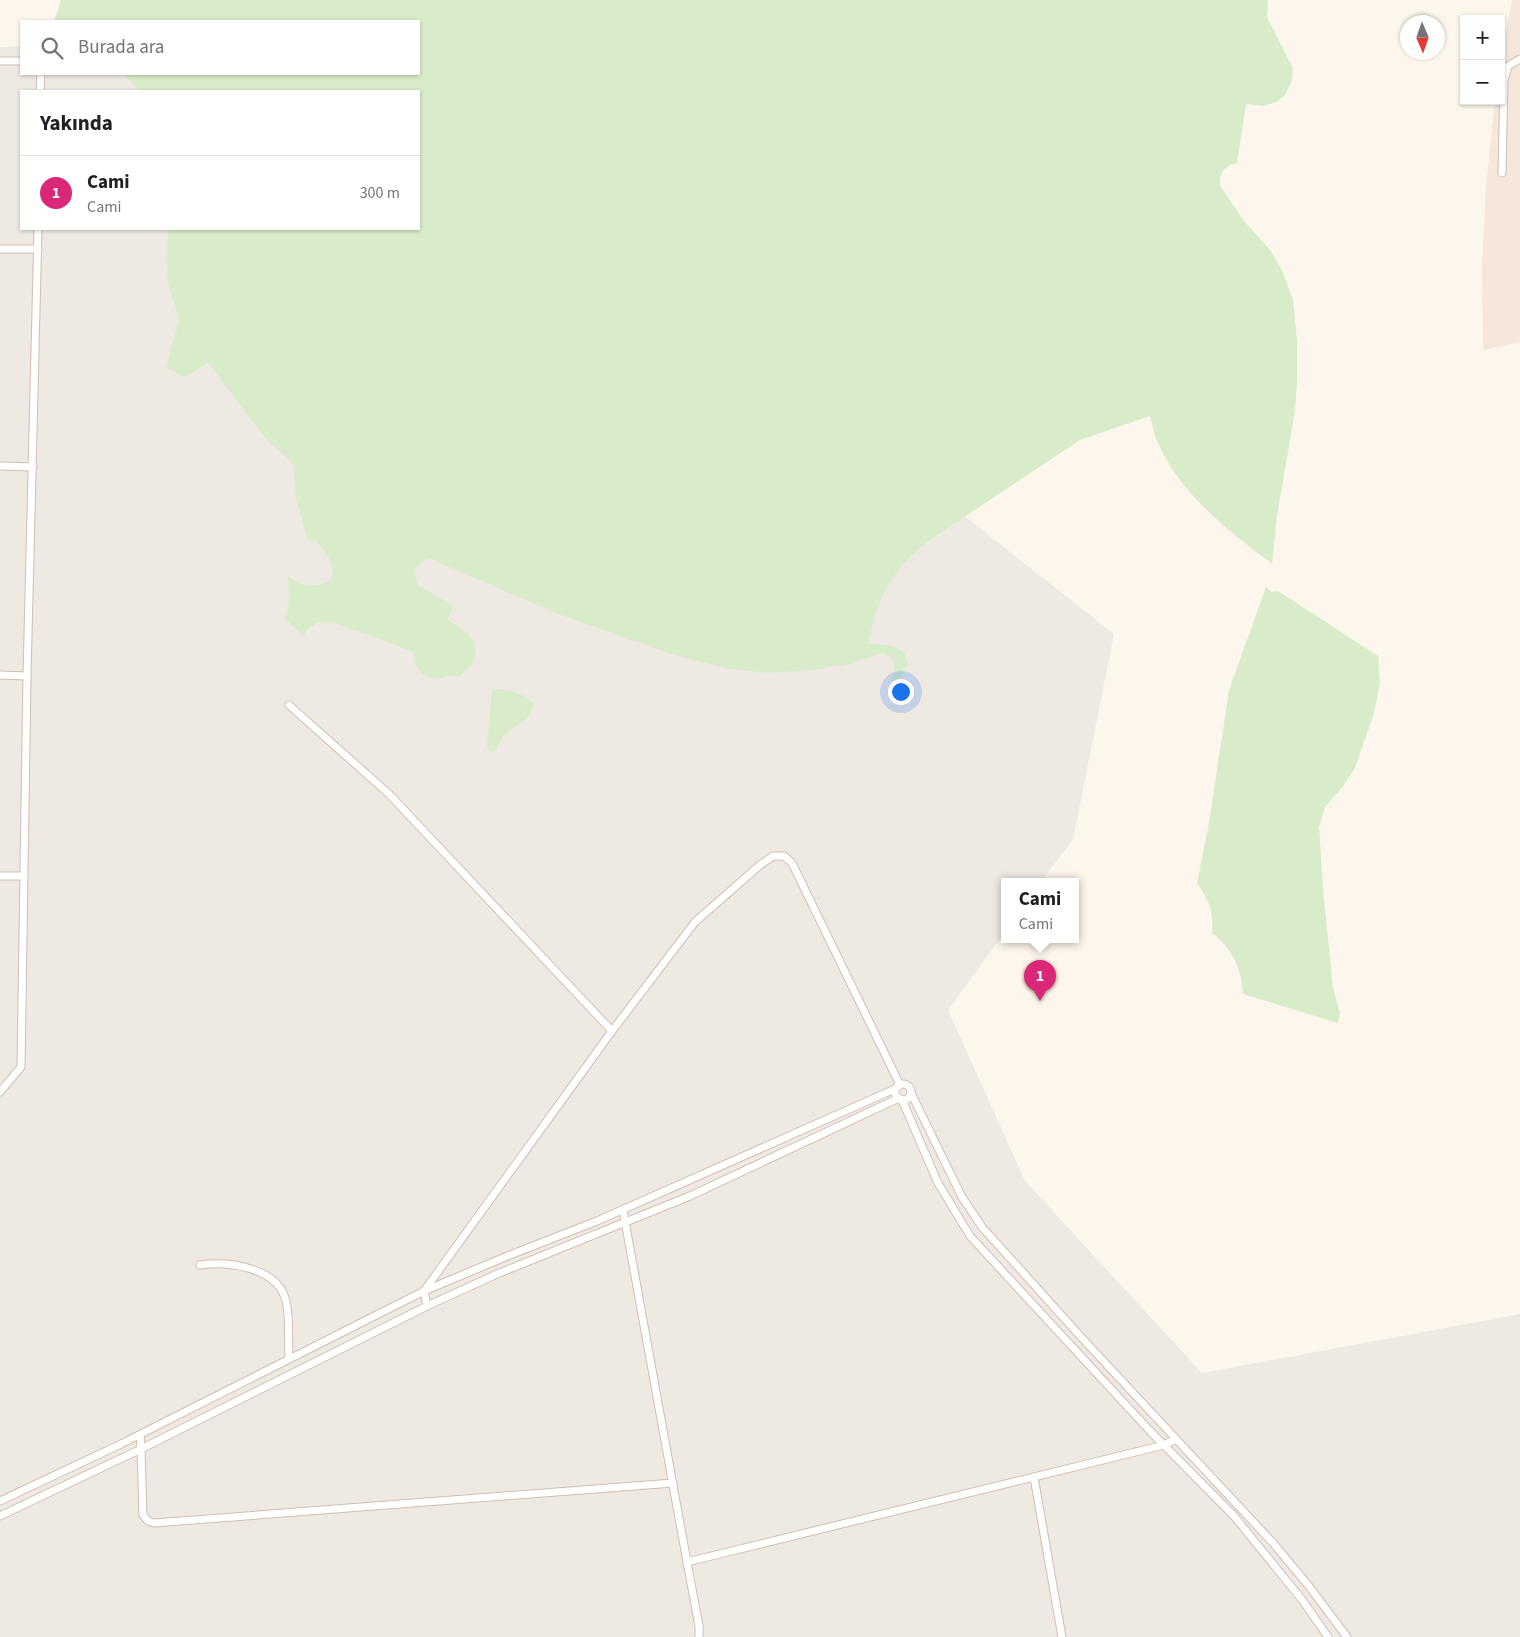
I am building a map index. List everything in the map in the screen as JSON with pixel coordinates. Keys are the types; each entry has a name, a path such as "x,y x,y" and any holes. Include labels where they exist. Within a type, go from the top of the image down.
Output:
{"street":[{"path":"1502,173 1504,80 1508,66 1520,59"},
{"path":"0,61 20,61"},
{"path":"40,90 41,75"},
{"path":"0,1092 21,1068 27,676 38,230"},
{"path":"0,249 38,248"},
{"path":"0,466 33,467"},
{"path":"0,675 27,676"},
{"path":"289,705 389,794 612,1031"},
{"path":"427,1306 424,1291 612,1031 696,922 760,864 773,856 781,855 788,858 792,863 898,1086 895,1093 900,1099 938,1183 970,1236 1164,1445 1234,1516 1303,1601 1328,1637"},
{"path":"0,876 24,876"},
{"path":"0,1501 140,1435 424,1291 622,1210 898,1086 908,1086 956,1186 975,1218 1068,1322 1273,1543 1347,1637"},
{"path":"0,1516 141,1449 427,1306 497,1274 690,1196 900,1099 908,1098 911,1093"},
{"path":"622,1210 699,1626 699,1637"},
{"path":"200,1265 220,1263 240,1266 270,1278 278,1286 286,1302 289,1359"},
{"path":"140,1435 142,1514 148,1522 154,1523 673,1483"},
{"path":"687,1562 1164,1445 1176,1439"},
{"path":"1034,1477 1062,1637"}],"shaded area":[{"path":"1512,0 1520,0 1520,342 1483,350 1482,268 1486,186 1495,105 1505,105 1505,37"},
{"path":"20,46 20,75 405,75 1114,634 1073,839 1044,878 1001,878 1001,937 948,1010 1025,1181 1202,1373 1520,1314 1520,1637 0,1637 0,47"}],"green space":[{"path":"61,0 1268,0 1267,17 1293,69 1292,80 1285,95 1276,102 1264,106 1246,104 1237,163 1223,170 1220,186 1244,221 1270,250 1282,270 1293,300 1297,340 1295,411 1277,516 1272,564 1223,525 1180,480 1157,442 1150,416 1080,440 931,539 907,560 897,572 882,598 876,613 869,644 893,646 905,654 908,663 897,683 892,680 893,660 883,653 845,665 811,670 767,673 726,668 677,656 553,612 431,559 422,562 416,568 415,577 419,586 454,606 447,620 464,630 475,646 473,662 459,677 429,677 418,670 414,652 333,622 317,623 309,628 303,636 284,618 288,604 288,576 297,582 307,585 318,585 328,582 333,574 330,560 318,542 307,539 296,497 293,466 266,439 208,363 184,377 166,367 179,321 167,280 168,230 420,230 420,90 139,90 125,75 420,75 420,20 54,20"},
{"path":"1266,587 1272,592 1278,591 1378,656 1380,682 1374,713 1355,768 1344,785 1325,807 1319,827 1333,988 1340,1013 1338,1023 1243,994 1241,976 1235,960 1225,945 1212,933 1210,907 1205,895 1197,884 1209,823 1229,690"},
{"path":"492,690 513,691 525,697 533,703 533,709 523,722 504,736 496,750 491,752 487,746"}],"place":[{"name":"Cami","path":"1040,1001"}]}
